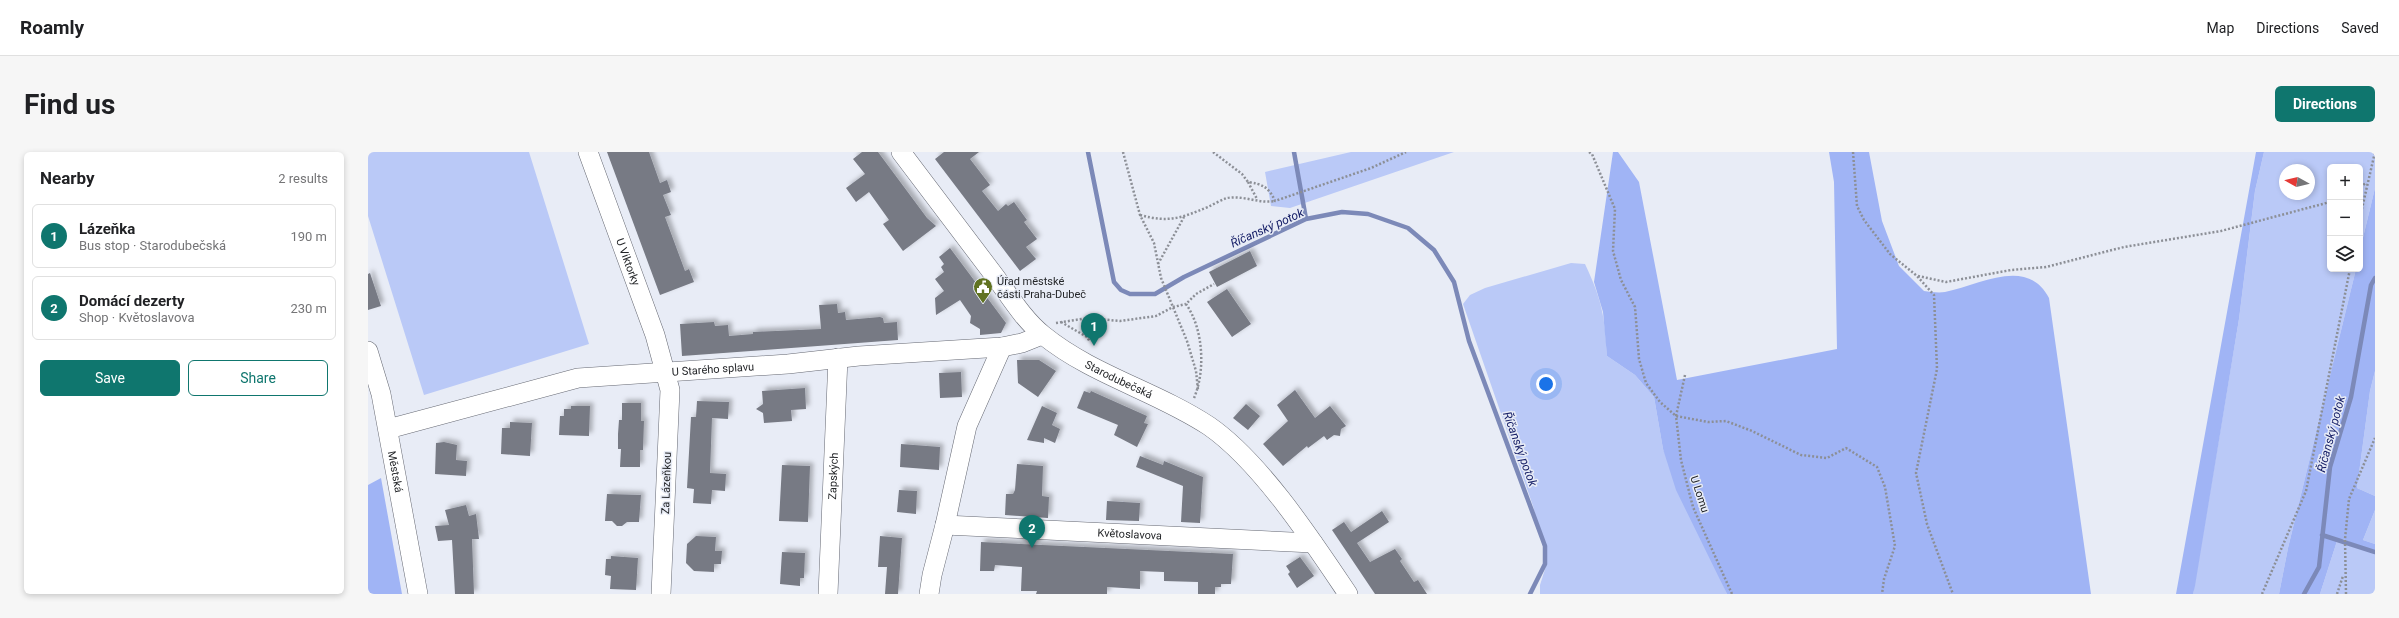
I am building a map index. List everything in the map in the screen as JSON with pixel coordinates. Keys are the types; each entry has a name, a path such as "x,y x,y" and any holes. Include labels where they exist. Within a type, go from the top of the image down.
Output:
{"street":[{"name":"U Viktorky","path":"588,152 656,335 667,373"},
{"name":"Starodubečská","path":"901,152 1033,326 1042,335 1086,363 1186,412 1210,427 1234,447 1268,484 1314,543 1348,594"},
{"name":"U Starého splavu","path":"388,429 578,378 667,373 788,364 838,358 1002,347 1022,343 1042,335"},
{"path":"929,594 939,544 946,525 967,426 1002,347"},
{"name":"Městská","path":"368,351 381,394 418,594"},
{"name":"Zapských","path":"828,594 838,358"},
{"name":"Za Lázeňkou","path":"661,594 670,390 667,373"},
{"name":"Květoslavova","path":"946,525 1314,543"}],"path":[{"path":"1123,152 1140,215 1154,243 1161,278 1196,371 1198,390"},
{"path":"1213,152 1242,174 1257,199"},
{"path":"1140,215 1158,220 1176,220 1225,198 1257,199 1265,203 1275,201 1371,168 1406,152"},
{"path":"1589,152 1592,154 1615,209 1613,251 1621,280 1635,307 1639,359 1646,383 1660,402 1676,416 1708,422 1726,422 1752,431 1801,455 1827,458 1846,448 1876,467 1885,487 1893,526 1895,546 1884,579 1882,594"},
{"path":"1853,152 1857,206 1864,220 1890,254 1917,276 1934,294 1937,368 1916,473 1927,524 1953,594"},
{"path":"2363,202 2375,152"},
{"path":"1248,182 1260,184 1270,190 1275,201"},
{"path":"2363,186 2367,183"},
{"path":"1917,276 1946,282 2011,270 2046,267 2124,247 2221,231 2327,203"},
{"path":"1158,264 1184,217"},
{"path":"2262,594 2306,491 2349,272"},
{"path":"1090,342 1088,337 1061,322 1088,318 1120,321 1156,316 1173,307 1186,304 1196,294 1214,284"},
{"path":"1186,304 1193,314 1197,325 1201,367 1198,390 1186,412"},
{"name":"U Lomu","path":"1685,375 1676,416 1681,460 1693,506 1732,594"},
{"path":"2346,594 2344,573 2345,539 2350,499 2375,438"},
{"path":"2337,594 2344,573"}],"shaded area":[{"path":"368,152 529,152 589,344 424,395 368,216"},
{"path":"1351,152 1454,152 1290,208 1271,206 1265,172"},
{"path":"1613,152 1618,152 1639,182 1677,380 1837,349 1834,182 1829,152 1869,152 1882,221 1899,266 1924,291 1945,292 1987,280 2016,276 2028,278 2040,285 2049,298 2091,594 1727,594 1676,490 1663,449 1654,397 1635,375 1607,356 1603,312 1594,282"},
{"path":"2256,152 2264,152 2255,191 2239,319 2195,586 2193,594 2176,594"},
{"path":"2264,152 2375,152 2375,188 2363,238 2363,164 2327,164 2327,272 2355,272 2288,548 2279,594 2193,594 2239,319 2255,191"},
{"path":"2375,188 2375,371 2370,391 2357,488 2375,496 2375,510 2363,540 2375,544 2375,554 2343,539 2337,541 2320,594 2279,594 2288,548 2355,272 2363,272 2363,238"},
{"path":"1571,263 1585,264 1595,288 1604,319 1607,356 1635,375 1654,397 1663,449 1727,594 1540,594 1540,585 1547,563 1533,506 1463,304 1470,295 1485,288"},
{"path":"2375,371 2375,496 2357,488 2370,391"},
{"path":"381,478 402,594 368,594 368,485"},
{"path":"2375,510 2375,544 2363,540"},
{"path":"2342,539 2375,554 2375,594 2320,594 2337,541"}],"building":[{"path":"607,152 649,152 660,183 667,180 671,192 663,195 671,215 665,217 685,271 689,269 694,282 660,295"},
{"path":"862,152 878,152 927,218 936,226 903,251 883,224 889,220 869,192 856,202 846,188 865,174 853,159"},
{"path":"944,152 979,152 970,159 990,185 982,191 998,211 1006,204 1008,206 1014,202 1027,220 1024,222 1037,239 1026,247 1036,259 1020,271 935,159"},
{"path":"950,248 1006,323 1001,333 980,335 980,329 970,323 971,316 960,300 936,315 935,298 944,291 935,279 944,272 941,267 944,264 939,257"},
{"path":"1250,251 1257,266 1217,287 1209,272"},
{"path":"370,273 381,306 368,310 368,274"},
{"path":"1227,289 1251,324 1232,337 1207,302"},
{"path":"837,304 838,313 845,312 846,320 880,317 883,318 884,323 897,322 898,340 682,356 680,324 714,322 715,326 728,325 729,336 753,334 753,332 821,329 819,305"},
{"path":"1017,360 1039,360 1056,371 1038,397 1018,383"},
{"path":"961,372 962,397 940,398 939,373"},
{"path":"805,388 806,409 791,410 792,421 764,423 763,413 756,409 763,404 762,391"},
{"path":"1295,390 1315,418 1330,406 1346,426 1341,429 1340,436 1334,435 1327,440 1324,436 1308,448 1307,446 1283,466 1263,444 1288,421 1277,405"},
{"path":"1084,391 1090,393 1091,391 1147,416 1144,423 1148,424 1137,447 1114,435 1118,425 1077,408"},
{"path":"697,401 729,402 728,419 712,418 710,473 726,474 725,491 712,490 711,504 693,503 694,489 687,488 691,417 696,417"},
{"path":"622,403 641,403 641,421 644,421 643,450 640,450 640,467 620,467 621,449 618,449 618,434 619,420 622,420"},
{"path":"1246,404 1260,416 1248,430 1233,418"},
{"path":"571,406 590,406 589,436 559,435 560,416 564,416 564,409 571,409"},
{"path":"1042,406 1057,413 1052,425 1060,429 1055,443 1044,438 1044,443 1027,440"},
{"path":"510,422 532,423 530,456 501,454 502,428 510,428"},
{"path":"444,442 457,445 456,460 467,461 466,476 435,474 436,443"},
{"path":"901,444 940,447 939,470 900,467"},
{"path":"1140,456 1163,465 1164,461 1203,477 1200,523 1181,522 1183,486 1136,467"},
{"path":"1017,464 1043,466 1042,496 1049,497 1048,518 1005,515 1006,494 1013,494 1015,490"},
{"path":"782,465 810,466 808,522 779,521"},
{"path":"899,490 917,491 916,514 897,512"},
{"path":"607,494 641,495 639,522 627,522 622,526 617,526 612,521 605,521"},
{"path":"1107,501 1140,503 1139,521 1106,520"},
{"path":"466,505 469,516 476,514 479,539 472,539 474,594 455,594 452,540 438,541 435,526 449,525 445,510"},
{"path":"1382,511 1389,522 1357,543 1370,562 1395,549 1402,559 1400,561 1414,582 1418,580 1427,594 1375,594 1332,530 1344,522 1351,532"},
{"path":"696,536 716,537 715,551 722,551 721,564 714,564 714,572 694,571 686,563 687,544"},
{"path":"880,536 902,538 898,594 885,594 887,567 878,567"},
{"path":"981,542 1233,554 1231,584 1221,584 1221,587 1215,587 1215,594 1198,594 1198,582 1164,581 1164,572 1140,571 1140,589 1107,587 1107,594 1036,594 1037,591 1021,591 1022,567 995,565 994,571 980,571"},
{"path":"782,552 805,553 804,578 800,578 800,586 780,584"},
{"path":"611,556 638,558 636,590 610,589 611,576 605,575 606,559 611,559"},
{"path":"1300,557 1314,576 1297,588 1288,574 1290,572 1286,566"}],"waterway":[{"name":"Říčanský potok","path":"1088,152 1114,282 1121,290 1130,294 1155,294 1184,277 1306,219 1342,212 1368,214 1408,228 1434,250 1454,282 1469,341 1545,546 1545,564 1530,594"},
{"path":"1294,152 1306,219"},
{"name":"Říčanský potok","path":"2304,594 2319,567 2330,467 2351,397 2371,285 2375,278"},
{"path":"2322,535 2375,552"}],"place":[{"name":"Úřad městské části Praha-Dubeč","path":"983,304"},
{"name":"Lázeňka","path":"1094,346"},
{"name":"Domácí dezerty","path":"1032,548"}]}
